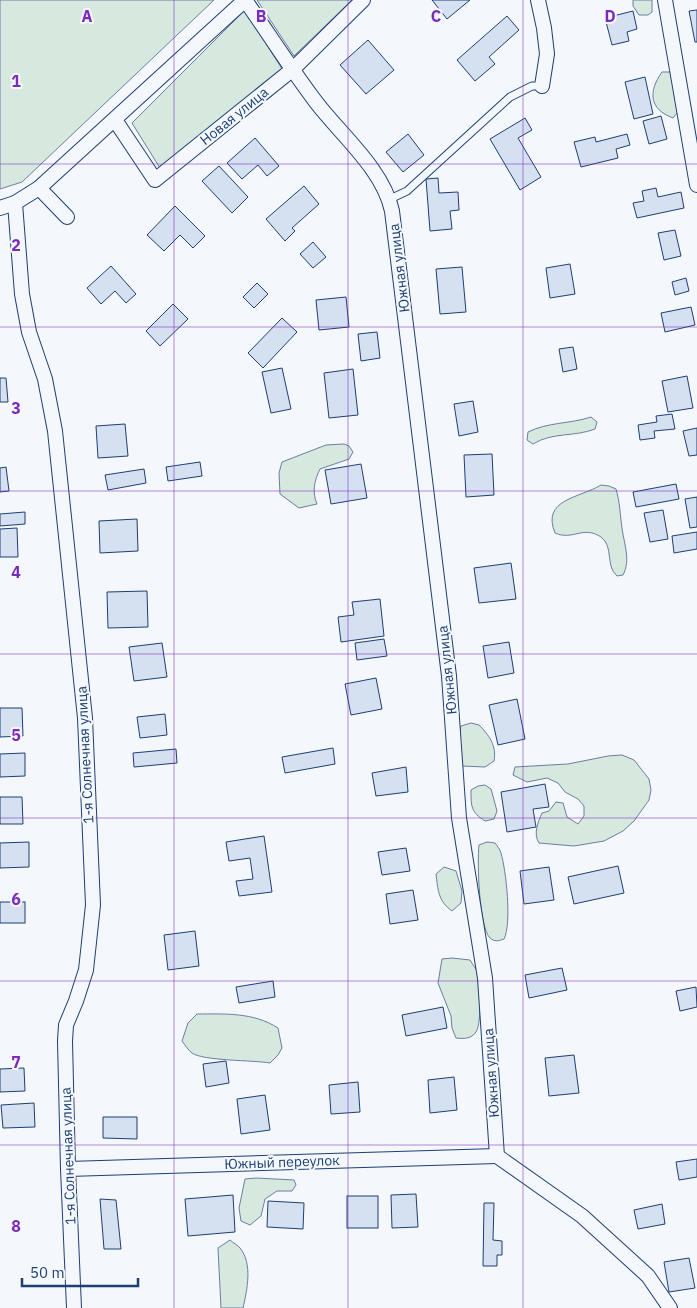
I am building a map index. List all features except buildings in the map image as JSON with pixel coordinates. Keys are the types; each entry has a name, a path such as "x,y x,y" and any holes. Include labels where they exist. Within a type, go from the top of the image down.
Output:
{"street":[{"name":"Южная улица","path":"245,0 316,102 373,170 390,199 449,676 459,818 485,978 496,1156"},
{"path":"0,208 15,203 39,188 245,0"},
{"name":"Новая улица","path":"114,120 155,180 293,69 363,0"},
{"path":"538,0 547,54 542,86"},
{"path":"664,0 697,185"},
{"path":"39,188 67,217"},
{"name":"1-я Солнечная улица","path":"15,203 22,294 29,332 46,379 54,431 85,718 93,905 86,970 76,1002 66,1025 65,1041 74,1308"},
{"path":"496,1156 582,1216 648,1276 670,1308"},
{"name":"Южный переулок","path":"68,1168 496,1156"}],"lane":[{"path":"390,199 407,191 510,97 532,86 542,86"}],"shaded area":[{"path":"0,0 214,0 22,182 0,189"},
{"path":"257,0 352,0 294,56"},
{"path":"633,0 652,0 652,12 648,15 639,15 633,6"},
{"path":"245,10 282,69 160,168 132,123"},
{"path":"662,72 671,72 681,108 673,118 659,110 653,99 654,86"},
{"path":"591,417 597,422 595,429 556,436 533,444 527,440 528,432 536,429"},
{"path":"344,444 349,446 353,452 349,459 320,469 318,473 314,491 317,504 299,508 280,494 279,473 282,462 326,445"},
{"path":"601,485 616,489 627,558 623,575 617,576 613,572 607,545 601,537 589,532 561,535 555,533 552,522 553,513 558,506"},
{"path":"471,723 479,725 489,737 493,746 494,761 485,767 462,766 460,761 458,746 461,726"},
{"path":"622,755 634,760 649,779 651,790 649,800 634,821 623,831 604,841 574,846 539,843 536,832 542,813 549,811 556,802 563,803 567,817 578,824 584,816 584,806 578,799 565,792 558,783 547,778 527,782 513,775 515,767 568,764"},
{"path":"485,785 491,789 497,811 494,819 485,821 474,812 471,790"},
{"path":"487,842 495,843 500,850 506,883 508,921 504,939 498,941 490,938 486,932 481,908 478,865 479,845"},
{"path":"444,867 456,871 462,891 461,903 452,911 441,899 438,890 436,874"},
{"path":"442,959 470,960 477,970 480,1002 479,1019 477,1030 471,1037 456,1038 452,1028 451,1016 438,983"},
{"path":"197,1014 239,1015 259,1019 278,1028 282,1048 270,1063 198,1056 192,1053 182,1041 188,1023"},
{"path":"245,1179 294,1180 296,1185 292,1191 277,1191 265,1199 261,1216 250,1225 241,1221 239,1208"},
{"path":"230,1240 240,1248 247,1262 248,1277 243,1308 221,1308 218,1248"}]}
